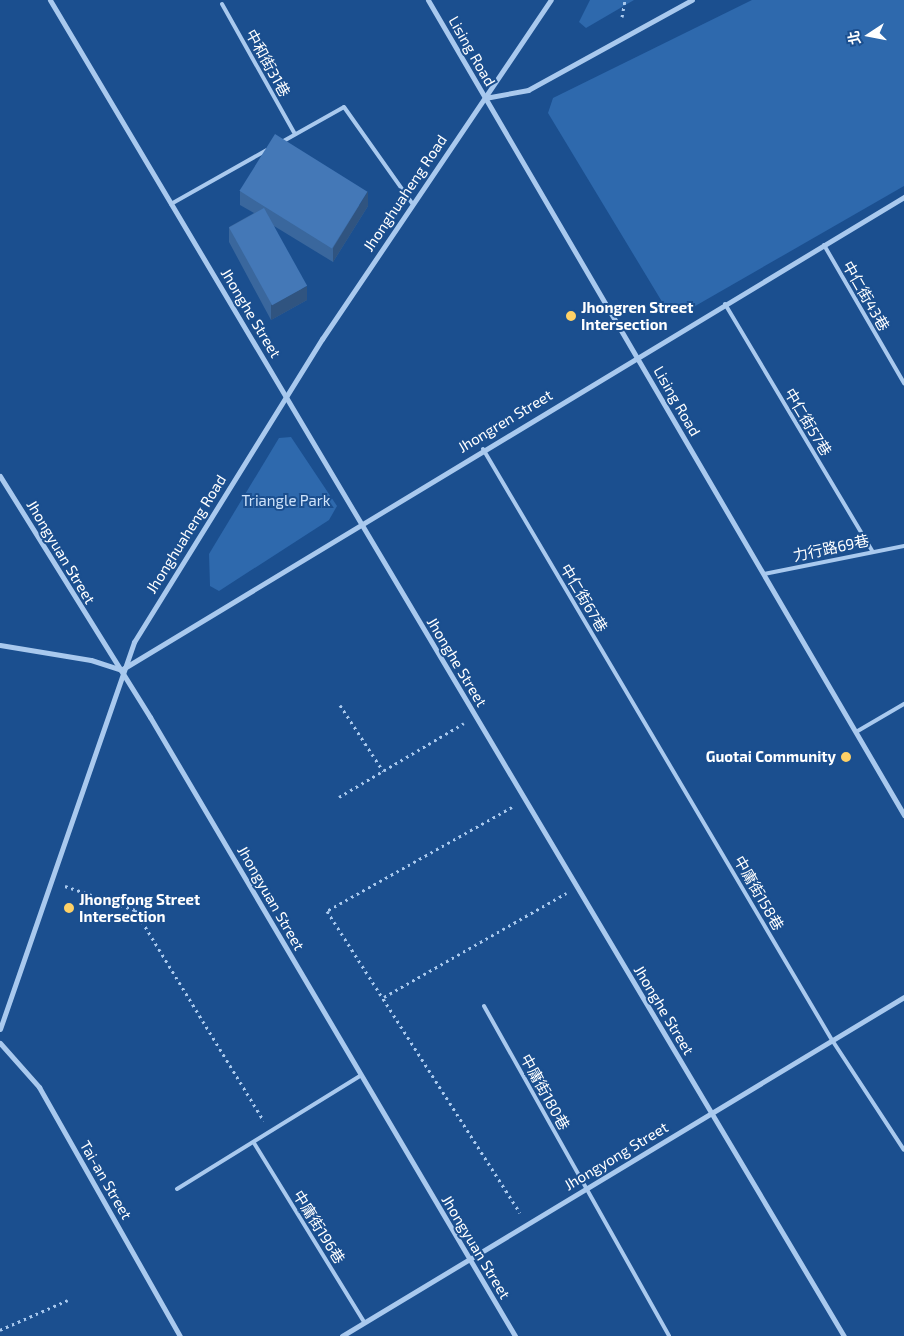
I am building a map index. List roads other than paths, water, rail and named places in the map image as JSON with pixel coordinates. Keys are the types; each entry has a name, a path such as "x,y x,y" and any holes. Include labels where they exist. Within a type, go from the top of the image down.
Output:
{"street":[{"name":"Jhonghe Street","path":"50,0 844,1336"},
{"name":"Lising Road","path":"428,0 904,815"},
{"name":"Jhonghuaheng Road","path":"0,1029 121,670 134,642 286,395 412,203 551,0"},
{"path":"485,98 528,90 692,0"},
{"name":"Jhongren Street","path":"121,670 360,522 904,197"},
{"name":"Jhongyuan Street","path":"0,476 121,670 515,1336"},
{"path":"0,645 91,660 121,670"},
{"name":"Jhongyong Street","path":"342,1336 904,997"},
{"name":"Tai-an Street","path":"0,1043 39,1087 180,1336"}],"lane":[{"name":"中和街31巷","path":"222,4 295,134"},
{"path":"171,204 344,107 412,203"},
{"name":"中仁街43巷","path":"824,245 904,383"},
{"name":"中仁街57巷","path":"725,304 872,551"},
{"name":"中仁街67巷","path":"483,449 666,757"},
{"name":"力行路69巷","path":"764,574 904,546"},
{"path":"856,732 904,704"},
{"name":"中庸街158巷","path":"666,757 832,1040 904,1150"},
{"name":"中庸街180巷","path":"484,1006 669,1336"},
{"path":"177,1189 360,1076"},
{"name":"中庸街196巷","path":"254,1143 364,1322"}],"place":[{"name":"Jhongren Street Intersection","path":"571,316"},
{"name":"Guotai Community","path":"846,757"},
{"name":"Jhongfong Street Intersection","path":"69,908"}],"park label":[{"name":"Triangle Park","path":"286,501"}]}
